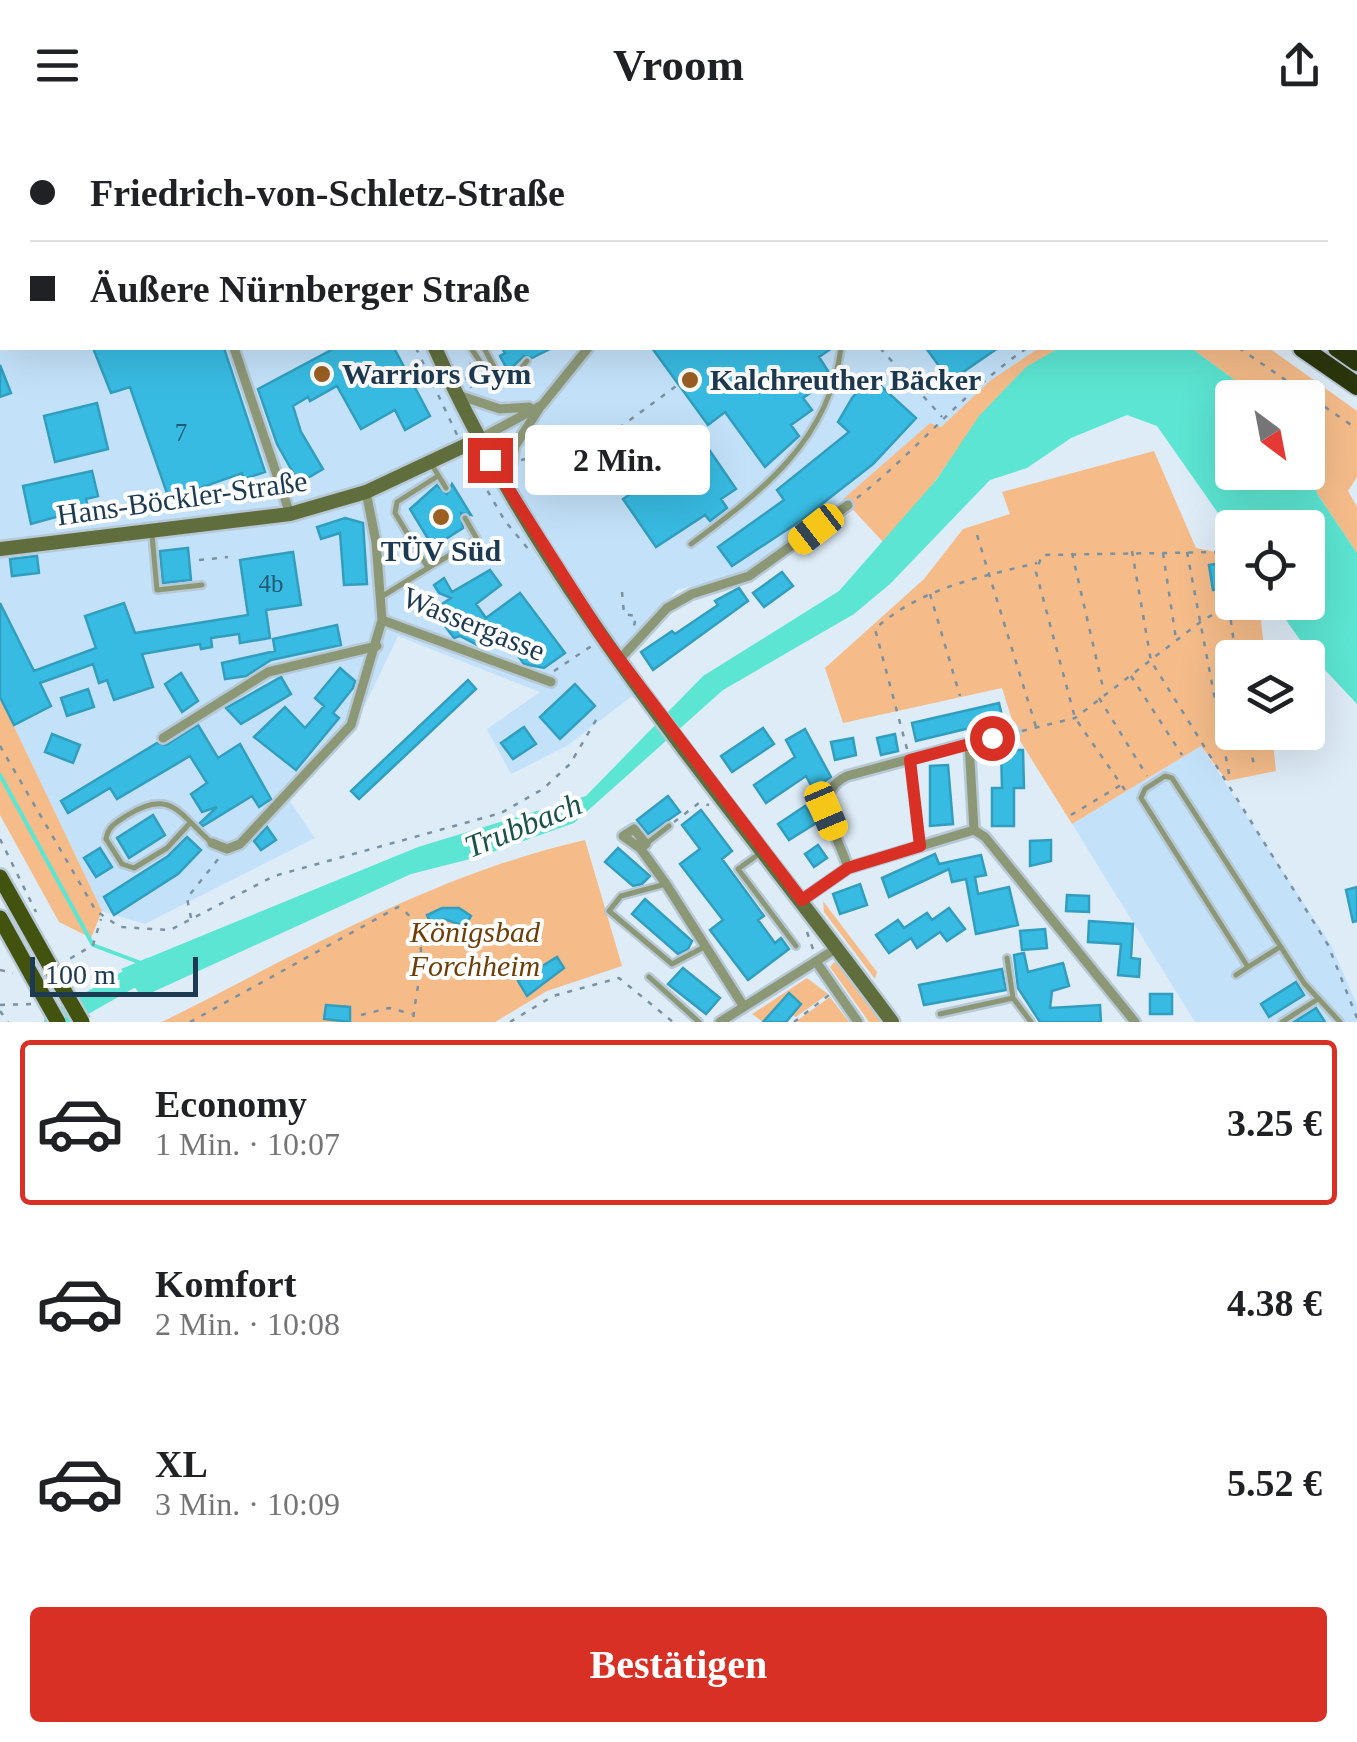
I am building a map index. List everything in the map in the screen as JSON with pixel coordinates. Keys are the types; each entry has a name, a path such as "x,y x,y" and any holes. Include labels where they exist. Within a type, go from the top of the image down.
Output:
{"highway":[{"path":"1305,350 1357,386"}],"main road":[{"path":"436,350 507,491 603,638 624,655 651,701 892,1022"},
{"name":"Hans-Böckler-Straße","path":"0,549 290,514 434,469 478,439"},
{"path":"0,877 82,1022"},
{"path":"0,918 58,1022"}],"street":[{"path":"235,350 290,514"},
{"path":"507,491 515,446 542,404 586,350"},
{"path":"456,394 500,409 542,404"},
{"path":"478,439 542,404"},
{"name":"Wassergasse","path":"366,492 382,620 551,682"},
{"path":"624,655 667,608 692,594 749,576 848,505"},
{"path":"212,843 226,849 240,844 350,725 378,646 382,620"},
{"path":"162,738 268,672 378,646"},
{"path":"848,868 826,811 830,787 847,776 1015,732"},
{"path":"969,743 974,830"},
{"path":"802,900 848,868 974,830 986,837 1135,1022"},
{"path":"643,846 744,1007"},
{"path":"720,1022 837,948"},
{"path":"816,963 858,1022"}],"lane":[{"path":"472,350 483,371 502,380 513,378 527,361"},
{"path":"485,350 502,380"},
{"path":"691,544 744,504 807,443 837,379 841,350"},
{"path":"428,568 395,513 396,502 434,469 446,488"},
{"path":"382,597 477,539 465,518"},
{"path":"152,532 158,590 202,585"},
{"path":"910,760 920,846"},
{"path":"1248,967 1141,798 1145,788 1165,776 1172,778 1280,947 1340,1022"},
{"path":"190,822 166,848 134,868 122,864 106,840 114,824 157,801 166,802 190,822 212,843"},
{"path":"643,846 668,826"},
{"path":"764,850 738,869 796,946"},
{"path":"666,884 621,896 609,911 672,964 706,946"},
{"path":"1236,975 1280,947"},
{"path":"1007,958 1014,998 1031,1022"},
{"path":"650,977 699,1022"},
{"path":"940,1014 1014,998"},
{"path":"1282,1022 1318,999"}],"path":[{"path":"417,350 462,448 505,519 525,548 556,568"},
{"path":"882,350 943,418"},
{"path":"848,505 906,460 978,382 1025,350"},
{"path":"1243,350 1357,429"},
{"path":"619,428 678,384"},
{"path":"519,460 536,458"},
{"path":"977,535 1036,728"},
{"path":"1187,550 1215,683"},
{"path":"1072,551 1104,693"},
{"path":"1132,551 1151,661 1229,780 1328,945 1357,1018"},
{"path":"1162,551 1176,641"},
{"path":"1125,790 1075,718 1036,572 1042,554 1215,552"},
{"path":"199,560 228,557"},
{"path":"910,760 875,629 896,610 929,593 1040,562"},
{"path":"622,592 624,614 636,616 624,655"},
{"path":"929,593 960,696"},
{"path":"1015,732 1075,718 1098,697 1215,613"},
{"path":"551,682 555,670 603,638"},
{"path":"1130,675 1182,755"},
{"path":"1098,697 1147,776"},
{"path":"0,746 82,892 102,917 120,927 170,930 288,870 476,822 520,804 570,764 599,714"},
{"path":"1226,750 1229,780"},
{"path":"1251,750 1255,770"},
{"path":"1070,815 1122,784"},
{"path":"668,826 699,803 711,805"},
{"path":"192,921 187,898 226,849"},
{"path":"190,1022 398,907 407,914 422,948 413,1022"},
{"path":"0,970 17,973"},
{"path":"510,1022 554,996 619,978 672,1022"},
{"path":"794,1022 835,991"},
{"path":"361,1015 388,1008 414,1015"},
{"path":"0,1011 8,1022"}],"shaded area":[{"path":"0,350 1036,350 991,380 941,427 930,423 843,499 745,572 677,590 618,658 653,704 631,697 568,745 511,774 487,729 540,692 398,636 353,730 289,800 315,838 145,924 102,911 0,697"},
{"path":"1201,746 1331,945 1357,1005 1357,1022 1195,1022 1072,824"}],"green space":[{"path":"1036,350 1056,350 1022,374 991,405 885,544 843,499 930,423 941,427 991,380"},
{"path":"1194,350 1272,350 1314,380 1235,380"},
{"path":"1325,388 1357,411 1357,477 1348,491 1357,507 1357,553 1316,490 1325,490"},
{"path":"1154,451 1196,548 1215,552 1215,620 1261,620 1263,640 1215,640 1215,750 1274,750 1276,771 1227,781 1201,746 1072,824 1017,736 1002,688 843,723 825,668 924,579 963,529 1010,514 1002,492"},
{"path":"0,697 102,911 91,938 59,922 0,815"},
{"name":"Königsbad Forchheim","path":"585,840 622,966 547,991 495,1022 162,1022 421,894 529,855"},
{"path":"823,901 877,972 875,979 824,912"},
{"path":"834,962 884,1022 869,1022 830,967"},
{"path":"807,978 828,994 796,1017 792,1015 801,1004 789,993 763,1022 752,1014"},
{"path":"830,997 849,1022 797,1022 798,1020"}],"water":[{"path":"1056,350 1194,350 1235,380 1215,380 1215,490 1316,490 1357,553 1357,704 1325,670 1325,640 1300,640 1286,620 1325,620 1325,510 1216,510 1157,426 1127,415 1071,438 1027,468 990,480 890,584 854,614 723,690 574,823 478,857 411,874 142,997 121,969 418,847 586,796 703,676 839,591 937,479 979,416 1026,367"}],"building":[{"path":"94,350 225,350 265,472 244,479 242,473 169,499 130,387 111,393"},
{"path":"331,350 395,350 430,416 405,430 395,410 361,429 337,386 310,401 308,397 293,406 301,432 323,469 299,483 277,444 258,389"},
{"path":"503,350 548,350 532,358 524,356 508,371 500,356 505,353"},
{"path":"653,350 829,350 819,357 828,371 819,378 823,384 803,398 812,410 791,425 799,436 765,467 725,412 708,425"},
{"path":"927,350 995,350 950,381"},
{"path":"0,365 11,393 0,397"},
{"path":"871,377 916,418 873,464 800,521 732,566 718,547 784,500 777,490 849,432 838,422"},
{"path":"97,403 108,449 55,462 44,416"},
{"path":"708,448 736,489 721,499 727,508 710,521 705,515 656,547 623,499 675,464 672,460 687,450 692,458"},
{"path":"92,471 98,496 86,499 88,508 31,524 23,486"},
{"name":"TÜV Süd","path":"452,484 471,515 461,513 463,528 433,547 410,509 437,485 447,494"},
{"path":"345,518 363,523 367,584 344,585 340,533 321,539 317,527"},
{"path":"188,548 191,580 163,583 160,551"},
{"path":"293,552 301,605 266,610 270,638 240,643 239,634 211,638 212,647 201,649 200,644 142,654 153,687 114,700 107,680 99,683 93,664 40,683 51,706 14,725 0,697 0,603 34,671 96,648 85,616 124,603 135,633 248,615 240,560"},
{"path":"37,556 39,573 12,576 10,559"},
{"path":"1215,564 1215,590 1213,590 1209,565"},
{"path":"490,570 501,585 476,604 486,618 520,593 565,653 544,668 524,664 503,635 483,648 460,636 454,638 433,610 451,598 439,593 434,585 444,578 452,592"},
{"path":"782,572 793,586 764,607 753,593"},
{"path":"739,588 748,601 653,670 641,652 672,631 675,634 718,605 715,601"},
{"path":"337,625 341,645 271,660 246,676 225,679 222,663 275,651 273,639"},
{"path":"340,668 355,681 353,688 333,713 339,718 296,770 254,737 285,707 305,728 324,706 315,698"},
{"path":"181,673 198,701 182,712 165,684"},
{"path":"281,677 291,694 241,724 226,708"},
{"path":"468,680 476,689 359,799 351,791"},
{"path":"575,684 595,706 560,739 540,717"},
{"path":"88,689 94,707 67,716 61,698"},
{"path":"999,703 1003,720 916,741 912,723"},
{"path":"198,725 218,758 240,744 271,799 259,807 252,796 203,826 200,823 217,807 202,812 191,794 207,783 190,756 117,799 110,788 68,813 61,801 157,743 166,745"},
{"path":"524,727 536,744 513,759 501,743"},
{"path":"763,728 774,744 732,772 721,756"},
{"path":"805,729 831,777 813,789 806,776 766,803 754,785 795,757 786,740"},
{"path":"52,734 80,745 73,763 45,752"},
{"path":"895,734 898,751 881,755 877,738"},
{"path":"853,738 856,755 835,760 831,742"},
{"path":"1001,750 1023,750 1024,788 1014,788 1014,826 992,826 992,788 1002,788"},
{"path":"948,765 953,824 930,826 930,766"},
{"path":"668,796 680,812 648,834 637,820"},
{"path":"805,806 816,823 789,840 778,824"},
{"path":"701,810 732,851 722,859 764,916 758,920 775,943 781,938 789,949 748,980 710,930 723,920 680,864 700,849 682,825"},
{"path":"153,815 165,835 129,858 117,838"},
{"path":"267,827 276,840 261,850 254,841"},
{"path":"187,837 201,850 178,874 114,915 104,897 168,856"},
{"path":"1051,840 1051,861 1030,866 1030,841"},
{"path":"818,845 827,858 814,867 805,854"},
{"path":"100,848 112,867 96,877 84,858"},
{"path":"618,848 650,876 642,884 633,886 605,862"},
{"path":"935,854 939,864 981,855 986,875 975,877 978,894 1009,887 1018,925 976,934 966,879 952,882 949,869 889,897 882,878"},
{"path":"860,884 867,905 840,914 833,894"},
{"path":"1357,887 1357,921 1353,922 1346,890"},
{"path":"1067,895 1089,896 1089,912 1066,911"},
{"path":"645,899 692,941 688,949 678,954 632,914"},
{"path":"442,908 459,908 471,916 465,926 444,919 432,926 427,915"},
{"path":"949,908 965,929 947,941 940,932 917,948 911,938 889,953 876,935 898,920 904,928 927,913 932,920"},
{"path":"1089,921 1133,924 1131,958 1140,959 1139,977 1118,975 1121,944 1088,942"},
{"path":"1045,929 1047,948 1022,950 1020,931"},
{"path":"1024,953 1028,972 1063,963 1069,986 1052,991 1050,1008 1100,1005 1101,1022 1040,1022 1018,988 1014,955"},
{"path":"557,957 564,968 527,996 518,981"},
{"path":"683,968 720,998 706,1014 668,984"},
{"path":"1002,969 1006,990 924,1005 919,985"},
{"path":"1296,982 1304,995 1269,1017 1261,1004"},
{"path":"789,993 801,1004 786,1022 763,1022"},
{"path":"1150,994 1172,994 1172,1014 1150,1014"},
{"path":"326,1005 350,1007 350,1022 324,1019"},
{"path":"1316,1008 1325,1022 1294,1022"}],"waterway":[{"path":"0,775 93,945 141,963"},
{"name":"Trubbach","path":"54,1022 149,968"}],"place":[{"name":"Warriors Gym","path":"322,374"},
{"name":"Kalchreuther Bäcker","path":"690,380"},
{"name":"TÜV Süd","path":"441,517"}],"route":[{"path":"490,460 518,510 603,638 802,900 848,868 920,846 918,800 910,760 992,738"}]}
